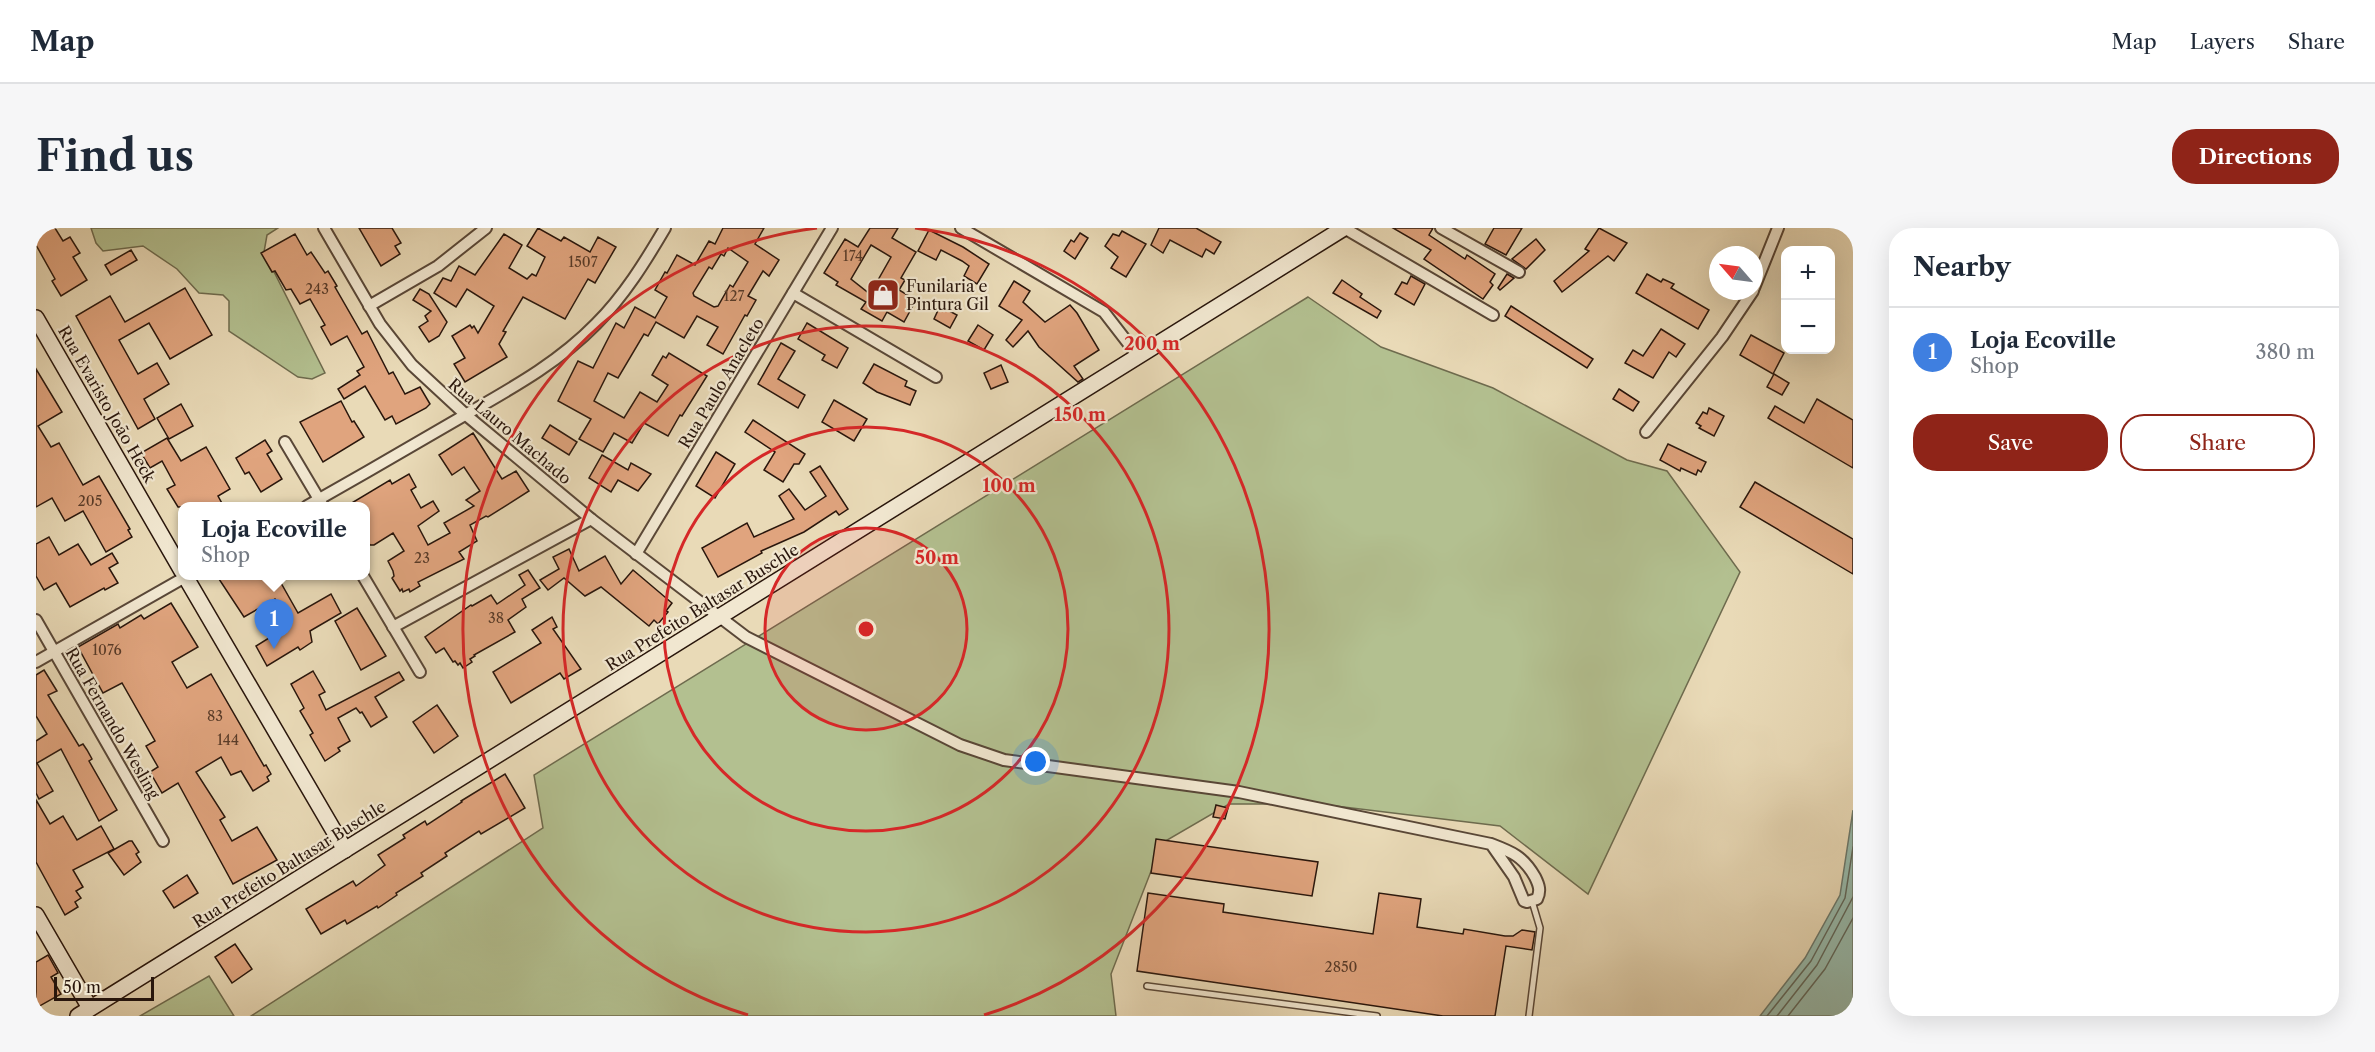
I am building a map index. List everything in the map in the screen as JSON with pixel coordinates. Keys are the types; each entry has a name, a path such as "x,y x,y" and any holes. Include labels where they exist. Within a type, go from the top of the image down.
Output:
{"main road":[{"name":"Rua Prefeito Baltasar Buschle","path":"84,1012 1344,228"},
{"name":"Rua Evaristo João Heck","path":"36,318 178,563"},
{"name":"Rua Evaristo João Heck","path":"188,580 345,850"},
{"path":"36,915 84,1012"}],"street":[{"name":"Rua Lauro Machado","path":"324,228 369,306 400,352 466,415 591,519 718,618 768,650 960,746 983,754 1028,764 1239,792 1491,844 1527,861 1533,873"},
{"path":"369,306 438,266 486,228"},
{"path":"323,502 535,375 554,361 595,325 632,282 665,228"},
{"name":"Rua Paulo Anacleto","path":"636,554 832,228"},
{"path":"961,228 1104,312 1138,356"},
{"path":"1344,228 1493,315"},
{"path":"1441,228 1519,272"},
{"path":"1763,265 1778,228"},
{"path":"793,293 936,377"},
{"path":"1646,432 1722,337 1746,300"},
{"path":"285,442 320,502"},
{"path":"393,627 591,519"},
{"path":"36,662 178,579"},
{"path":"365,580 420,672"},
{"name":"Rua Fernando Wesling","path":"36,620 163,841"},
{"path":"1491,844 1505,862 1524,901 1537,899 1540,893 1533,873 1515,880"}],"lane":[{"path":"1529,1016 1540,928 1532,901"},
{"path":"1147,986 1377,1016"}],"green space":[{"path":"91,228 278,228 267,235 264,252 325,373 312,379 298,377 229,331 229,301 223,295 199,293 177,269 143,246 103,251 96,243"},
{"path":"1308,297 1381,347 1493,388 1627,460 1667,471 1740,572 1588,894 1500,826 1319,804 1229,804 1162,843 1111,974 1116,1016 251,1016 543,828 534,775"},
{"path":"209,976 234,1016 140,1016"}],"water":[{"path":"1853,810 1853,1016 1760,1016 1805,958 1840,895"}],"building":[{"path":"44,228 55,228 63,241 70,237 80,253 73,257 87,280 61,296 52,281 55,279 36,245 36,232"},
{"path":"359,228 392,228 401,243 395,246 400,254 381,266"},
{"path":"538,228 561,241 564,237 590,252 598,237 616,247 595,283 588,279 565,319 523,297 503,331 506,332 499,344 507,357 465,382 454,364 465,358 452,336 470,325 472,328 474,326 478,333 494,306 467,289 456,307 434,293 443,278 451,281 459,266 475,275 504,234 522,245 509,268 527,279 532,274 536,276 545,257 527,246"},
{"path":"723,228 764,228 755,244 779,260 769,276 763,271 748,296 756,300 723,354 707,345 718,327 697,316 684,338 656,322 648,336 644,334 618,378 608,373 594,401 624,418 640,392 657,402 668,385 652,375 663,356 666,358 669,353 707,376 682,416 680,415 668,436 644,423 632,443 614,433 603,452 579,439 591,419 558,401 578,361 593,368 616,323 624,328 635,307 655,318 667,297 655,290 677,255 695,265 709,241 715,244","holes":["728,248 748,262 733,287 730,285 718,306 714,307 694,296 693,293 709,267 712,269 721,254 724,256"]},
{"path":"870,228 898,228 892,238 916,252 901,278 905,280 899,290 916,300 904,322 887,312 882,321 861,309 866,302 836,285 838,282 824,273 845,239 858,247","holes":["871,245 891,257 870,294 851,279"]},
{"path":"1159,228 1196,228 1221,242 1214,254 1206,249 1202,257 1170,240 1163,253 1151,245"},
{"path":"1393,228 1433,228 1429,235 1465,259 1467,255 1495,274 1490,282 1493,285 1483,299 1424,259 1431,250"},
{"path":"1494,228 1522,228 1506,255 1485,244"},
{"path":"1599,228 1627,243 1614,261 1608,256 1562,292 1554,281 1589,251 1585,249"},
{"path":"929,230 963,247 989,264 977,284 964,276 969,266 962,261 941,250 936,260 918,251"},
{"path":"1122,231 1146,244 1126,277 1111,268 1118,257 1105,246 1113,234 1119,236"},
{"path":"1080,233 1088,238 1075,259 1064,251 1071,240 1074,242"},
{"path":"295,234 307,255 311,252 325,273 328,271 362,334 367,331 389,374 393,372 405,394 420,387 430,404 426,408 396,424 392,416 385,420 365,386 344,399 338,389 360,375 357,371 364,367 347,336 331,345 321,327 325,325 310,299 300,304 291,289 286,290 275,271 272,272 261,253"},
{"path":"1536,239 1545,250 1526,269 1512,259"},
{"path":"131,250 137,260 111,275 105,265"},
{"path":"1507,274 1514,278 1500,290 1498,288"},
{"path":"1647,274 1661,282 1663,279 1674,284 1671,288 1709,310 1698,329 1636,293"},
{"path":"1411,276 1425,284 1414,305 1395,294 1402,282 1407,284"},
{"path":"1342,280 1362,294 1360,297 1381,311 1377,318 1333,293"},
{"path":"1014,281 1030,291 1023,302 1045,322 1070,305 1077,313 1099,350 1074,366 1083,379 1078,382 1039,347 1028,331 1013,347 1006,340 1022,320 999,306"},
{"path":"185,288 212,335 170,359 149,323 119,340 138,374 157,363 169,384 144,399 155,419 138,429 76,316 110,296 125,322"},
{"path":"420,289 429,294 447,322 439,336 429,342 419,327 428,321 425,316 431,311 413,300"},
{"path":"940,306 957,315 950,328 934,319"},
{"path":"1511,306 1593,359 1587,368 1505,316"},
{"path":"807,323 848,348 837,368 822,360 825,355 798,339"},
{"path":"978,325 993,335 984,350 968,341"},
{"path":"1661,329 1685,344 1676,357 1669,352 1653,378 1625,363 1633,350 1643,356"},
{"path":"1751,335 1783,354 1773,374 1740,355"},
{"path":"781,343 795,351 778,379 805,395 798,408 758,384"},
{"path":"874,364 907,381 905,386 916,391 910,405 877,392 863,383"},
{"path":"1001,365 1008,382 991,389 984,373"},
{"path":"36,369 62,412 38,426 51,447 59,443 83,485 99,476 130,529 128,530 132,537 106,552 83,511 65,521 52,498 36,507"},
{"path":"1774,374 1789,383 1782,395 1767,387"},
{"path":"1619,389 1639,402 1633,411 1613,399"},
{"path":"1817,399 1853,420 1853,468 1768,418 1775,406 1804,423"},
{"path":"834,400 867,419 854,441 822,422"},
{"path":"341,401 352,422 354,421 364,437 323,462 300,422"},
{"path":"181,404 193,426 169,439 157,418"},
{"path":"1709,408 1724,416 1714,436 1699,428 1701,426 1696,423 1703,412 1707,414"},
{"path":"753,420 805,454 799,464 794,464 783,482 764,470 775,452 745,432"},
{"path":"550,425 577,442 569,455 542,438"},
{"path":"473,433 502,479 516,471 529,491 488,517 470,525 477,541 459,552 464,559 418,582 420,586 410,592 409,589 403,592 392,578 393,571 388,561 404,551 393,533 374,545 370,545 370,502 353,502 390,480 392,484 409,474 416,487 411,490 421,508 433,501 439,511 418,526 428,545 450,533 444,523 474,506 466,500 480,491 464,467 452,475 439,455"},
{"path":"167,438 181,461 206,447 230,489 218,496 221,502 178,502 178,507 167,489 175,485 162,461 150,468 141,453"},
{"path":"265,440 272,451 267,454 282,479 261,492 249,472 245,474 236,458"},
{"path":"1668,444 1706,462 1701,472 1698,470 1696,475 1681,468 1680,471 1660,460"},
{"path":"716,452 735,464 715,498 696,486"},
{"path":"602,455 628,470 631,463 651,474 638,491 618,480 611,492 589,478"},
{"path":"820,466 848,509 839,515 836,511 804,532 761,551 762,553 718,577 702,548 747,523 754,537 794,519 779,496 789,489 805,510 826,496 810,472"},
{"path":"1755,482 1853,539 1853,574 1740,507"},
{"path":"49,537 59,555 78,544 91,565 112,553 118,563 109,568 118,583 70,607 56,583 44,590 36,576 36,544"},
{"path":"569,549 579,571 605,556 621,584 633,570 672,603 666,611 668,612 658,624 654,620 649,626 601,587 585,596 564,578 548,590 540,580 559,569 553,557"},
{"path":"528,570 540,588 522,599 526,607 508,620 515,632 474,655 470,659 472,662 463,668 460,663 458,665 455,661 453,662 444,648 436,653 425,637 471,605 491,595 497,604 525,585 519,575"},
{"path":"220,580 279,580 298,613 331,594 341,613 310,631 312,642 300,650 298,647 267,666 256,646 290,625 275,599 244,617"},
{"path":"171,603 198,647 172,662 187,688 211,674 264,766 266,765 271,774 267,777 269,781 253,791 241,771 231,775 221,757 196,772 225,817 220,820 232,841 257,827 277,860 233,884 178,783 162,793 150,772 158,767 146,746 155,741 122,683 103,693 78,647 118,624 120,628 141,615 144,619"},
{"path":"357,608 386,656 361,670 335,621"},
{"path":"552,617 557,627 553,629 581,669 564,679 560,673 511,703 493,672 541,643 532,630"},
{"path":"44,670 57,691 48,695 79,746 83,744 87,750 92,759 89,761 117,810 99,821 61,749 37,763 53,791 39,799 36,793 36,741 47,734 36,716 36,675"},
{"path":"313,671 325,692 319,695 326,710 399,672 404,680 375,697 387,717 371,727 362,712 360,713 356,708 338,718 350,741 338,748 340,751 325,761 310,735 313,733 300,711 304,708 291,684"},
{"path":"437,705 458,736 434,753 413,722"},
{"path":"505,774 525,808 481,834 479,831 445,853 447,856 421,873 423,876 378,908 377,906 347,924 345,920 321,934 306,909 353,881 356,886 385,865 378,855 405,838 403,835 425,821 427,825"},
{"path":"36,800 50,824 63,816 77,840 101,826 114,849 73,870 83,887 76,891 81,898 75,902 78,907 65,915 36,862"},
{"path":"1216,805 1228,808 1225,819 1213,817"},
{"path":"1156,839 1318,862 1312,896 1151,873"},
{"path":"132,841 139,852 136,854 141,862 124,875 108,853"},
{"path":"187,875 198,893 174,908 163,891"},
{"path":"1148,893 1224,904 1223,912 1373,934 1379,893 1421,899 1417,927 1463,934 1464,929 1505,936 1513,936 1522,930 1535,932 1532,950 1506,946 1495,1016 1443,1016 1137,971"},
{"path":"235,944 252,969 232,983 215,957"},
{"path":"48,955 58,973 51,977 61,994 36,1008 36,962"}],"place":[{"name":"Funilaria e Pintura Gil","path":"883,295"},
{"name":"Loja Ecoville","path":"274,649"}]}
